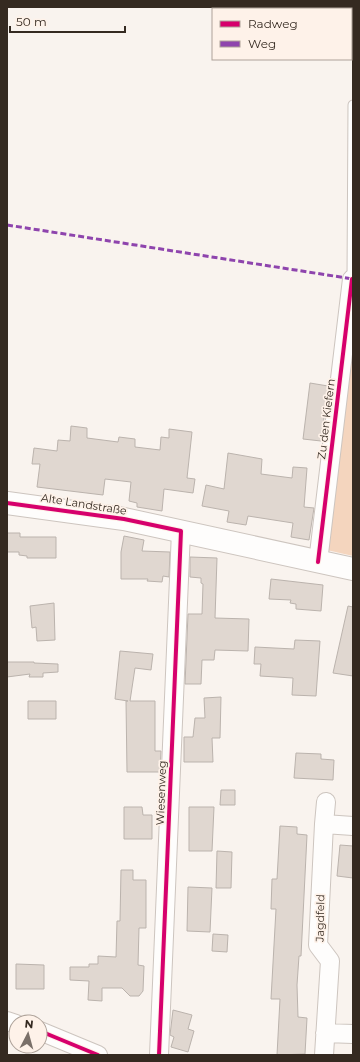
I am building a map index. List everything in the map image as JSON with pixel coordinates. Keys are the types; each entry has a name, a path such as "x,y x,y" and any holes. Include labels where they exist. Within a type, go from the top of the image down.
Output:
{"main road":[{"name":"Alte Landstraße","path":"7,503 102,516 181,531 353,569"}],"street":[{"name":"Zu den Kiefern","path":"318,562 352,279"},
{"name":"Wiesenweg","path":"159,1055 181,531"},
{"name":"Jagdfeld","path":"324,1055 330,961 318,945 326,802"},
{"path":"324,824 353,826"},
{"path":"325,1033 353,1034"},
{"path":"48,1034 98,1055"}],"lane":[{"name":"Zu den Kiefern","path":"352,279 353,105"}],"shaded area":[{"path":"353,311 353,556 327,550"}],"building":[{"path":"310,383 328,386 321,441 303,439"},
{"path":"71,426 87,428 87,438 118,442 119,437 135,439 135,447 160,450 161,437 169,438 169,429 192,432 187,478 195,479 193,493 164,489 162,511 137,507 137,503 129,501 131,482 105,479 103,495 37,487 40,464 32,464 34,448 57,451 58,440 70,441"},
{"path":"228,453 262,459 261,474 292,478 293,467 307,468 304,507 314,508 309,540 291,537 293,523 248,516 246,525 227,522 229,511 202,506 206,485 224,489"},
{"path":"7,533 20,533 20,537 56,537 56,558 27,558 27,556 19,555 19,552 7,552"},
{"path":"124,536 144,540 142,551 170,552 169,577 163,576 162,582 147,581 148,579 121,579 121,552"},
{"path":"190,557 217,558 215,618 249,619 248,651 215,650 214,660 202,660 201,684 185,684 188,614 202,614 203,584 201,583 201,578 190,577"},
{"path":"271,579 323,585 321,611 296,609 296,604 290,603 291,600 269,599"},
{"path":"54,603 55,640 37,641 36,627 32,628 30,606"},
{"path":"348,606 353,607 353,676 333,673"},
{"path":"295,640 320,641 316,696 292,695 293,678 260,676 261,664 254,664 255,647 294,649"},
{"path":"120,651 153,654 151,670 135,668 130,701 155,701 155,751 161,751 160,772 127,772 126,701 128,701 115,699"},
{"path":"7,662 58,664 58,672 43,673 43,677 29,677 30,674 7,677"},
{"path":"221,697 220,738 212,738 213,762 184,762 184,737 193,737 195,718 205,718 204,698"},
{"path":"28,701 56,701 56,719 28,719"},
{"path":"296,753 321,754 321,759 334,760 333,780 294,778"},
{"path":"221,790 235,790 235,805 220,805"},
{"path":"124,807 142,807 143,815 152,815 152,839 124,839"},
{"path":"189,807 214,807 212,851 189,851"},
{"path":"280,826 297,827 297,834 307,835 301,956 299,956 297,985 298,1017 307,1018 305,1054 277,1055 280,999 271,999 276,909 271,909 272,879 277,879"},
{"path":"340,845 353,846 353,878 337,876"},
{"path":"217,851 232,852 231,888 216,888"},
{"path":"121,870 133,870 133,880 146,880 146,928 139,928 138,965 144,966 143,991 139,996 130,996 122,988 102,988 102,1001 88,1000 89,981 70,980 70,967 89,967 89,964 98,964 98,956 116,957 117,921 120,921"},
{"path":"188,887 212,888 210,932 187,931"},
{"path":"213,934 228,935 227,952 212,951"},
{"path":"16,964 44,965 44,989 16,989"},
{"path":"173,1010 192,1015 188,1029 194,1031 188,1052 171,1047 174,1037 170,1035"}],"marked path":[{"path":"7,225 353,279"}],"cycle path":[{"path":"318,562 352,279"},
{"path":"7,503 124,519 181,531 159,1055"},
{"path":"48,1034 98,1055"}]}
